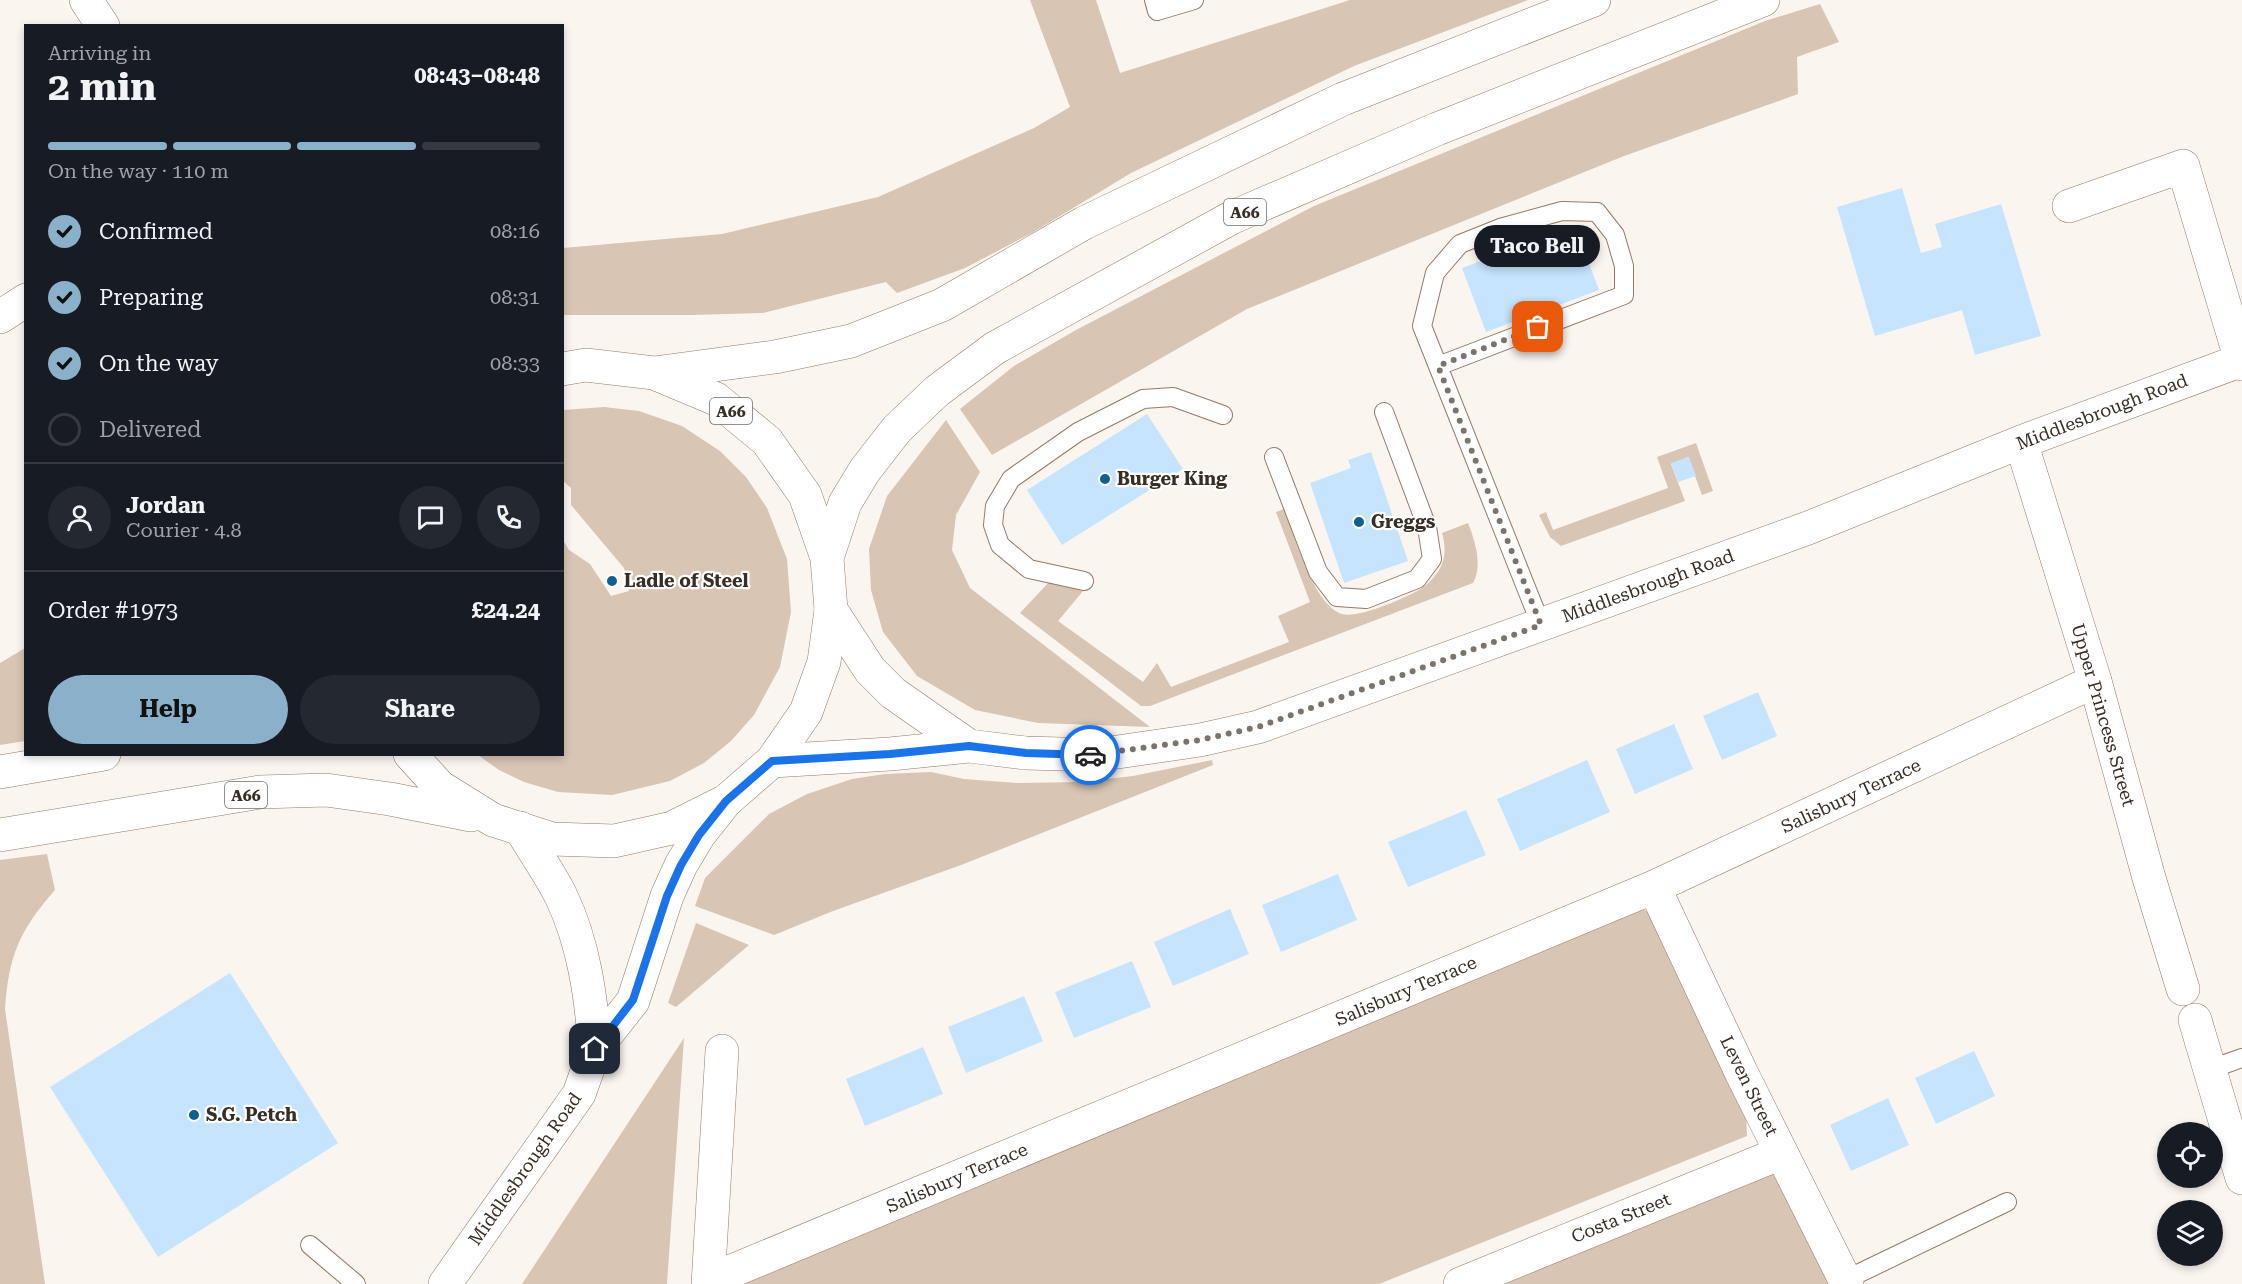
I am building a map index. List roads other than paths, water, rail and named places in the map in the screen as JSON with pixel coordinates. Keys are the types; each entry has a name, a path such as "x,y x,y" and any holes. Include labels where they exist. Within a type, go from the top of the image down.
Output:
{"main road":[{"path":"86,0 102,24"},
{"name":"A66","path":"564,369 586,365 654,373 775,357 851,342 942,305 1084,223 1343,99 1594,0"},
{"name":"A66","path":"827,558 845,503 865,470 897,429 937,391 995,348 1232,218 1437,129 1763,0"},
{"path":"2069,206 2183,166 2242,361"},
{"path":"0,317 24,301"},
{"name":"Middlesbrough Road","path":"772,761 890,754 969,746 1026,753 1097,755 1200,740 1258,727 1808,528 2021,442 2242,361"},
{"name":"A66","path":"0,835 260,792 326,790 390,798 506,824 552,838 614,841 672,828 726,801 772,761 806,712 824,662 831,610 827,558 805,495 767,441 716,399 654,373"},
{"name":"Upper Princess Street","path":"2021,442 2095,681 2149,879 2183,989"},
{"name":"Middlesbrough Road","path":"831,610 870,670 893,693 969,746"},
{"name":"Salisbury Terrace","path":"708,1282 1654,887 2095,681"},
{"path":"0,772 92,756"},
{"name":"A66","path":"412,756 440,787 506,824"},
{"name":"Middlesbrough Road","path":"445,1284 579,1094 595,1049 633,1000 667,896 681,865 699,835 726,801"},
{"name":"Middlesbrough Road","path":"506,824 561,896 578,940 591,994 595,1049"},
{"name":"Leven Street","path":"1654,887 1781,1153 1846,1282"},
{"path":"2195,1020 2242,1178"},
{"path":"708,1282 722,1051"},
{"name":"Costa Street","path":"1460,1284 1781,1153"}],"lane":[{"path":"1154,0 1157,11 1194,0"},
{"path":"1438,366 1624,295 1624,266 1615,235 1597,212 1562,211 1500,228 1461,244 1435,273 1422,326 1541,625"},
{"path":"1084,581 1029,569 1000,545 993,525 995,506 1011,479 1078,432 1143,399 1173,397 1223,415"},
{"path":"1274,457 1317,572 1337,597 1366,599 1417,579 1432,559 1427,527 1384,412"},
{"path":"2211,1069 2242,1058"},
{"path":"1846,1282 2007,1203"},
{"path":"310,1245 356,1284"}],"place":[{"name":"Taco Bell","path":"1538,327"},
{"name":"Burger King","path":"1105,479"},
{"name":"Greggs","path":"1359,522"},
{"name":"Ladle of Steel","path":"612,581"},
{"name":"S.G. Petch","path":"194,1115"}]}
